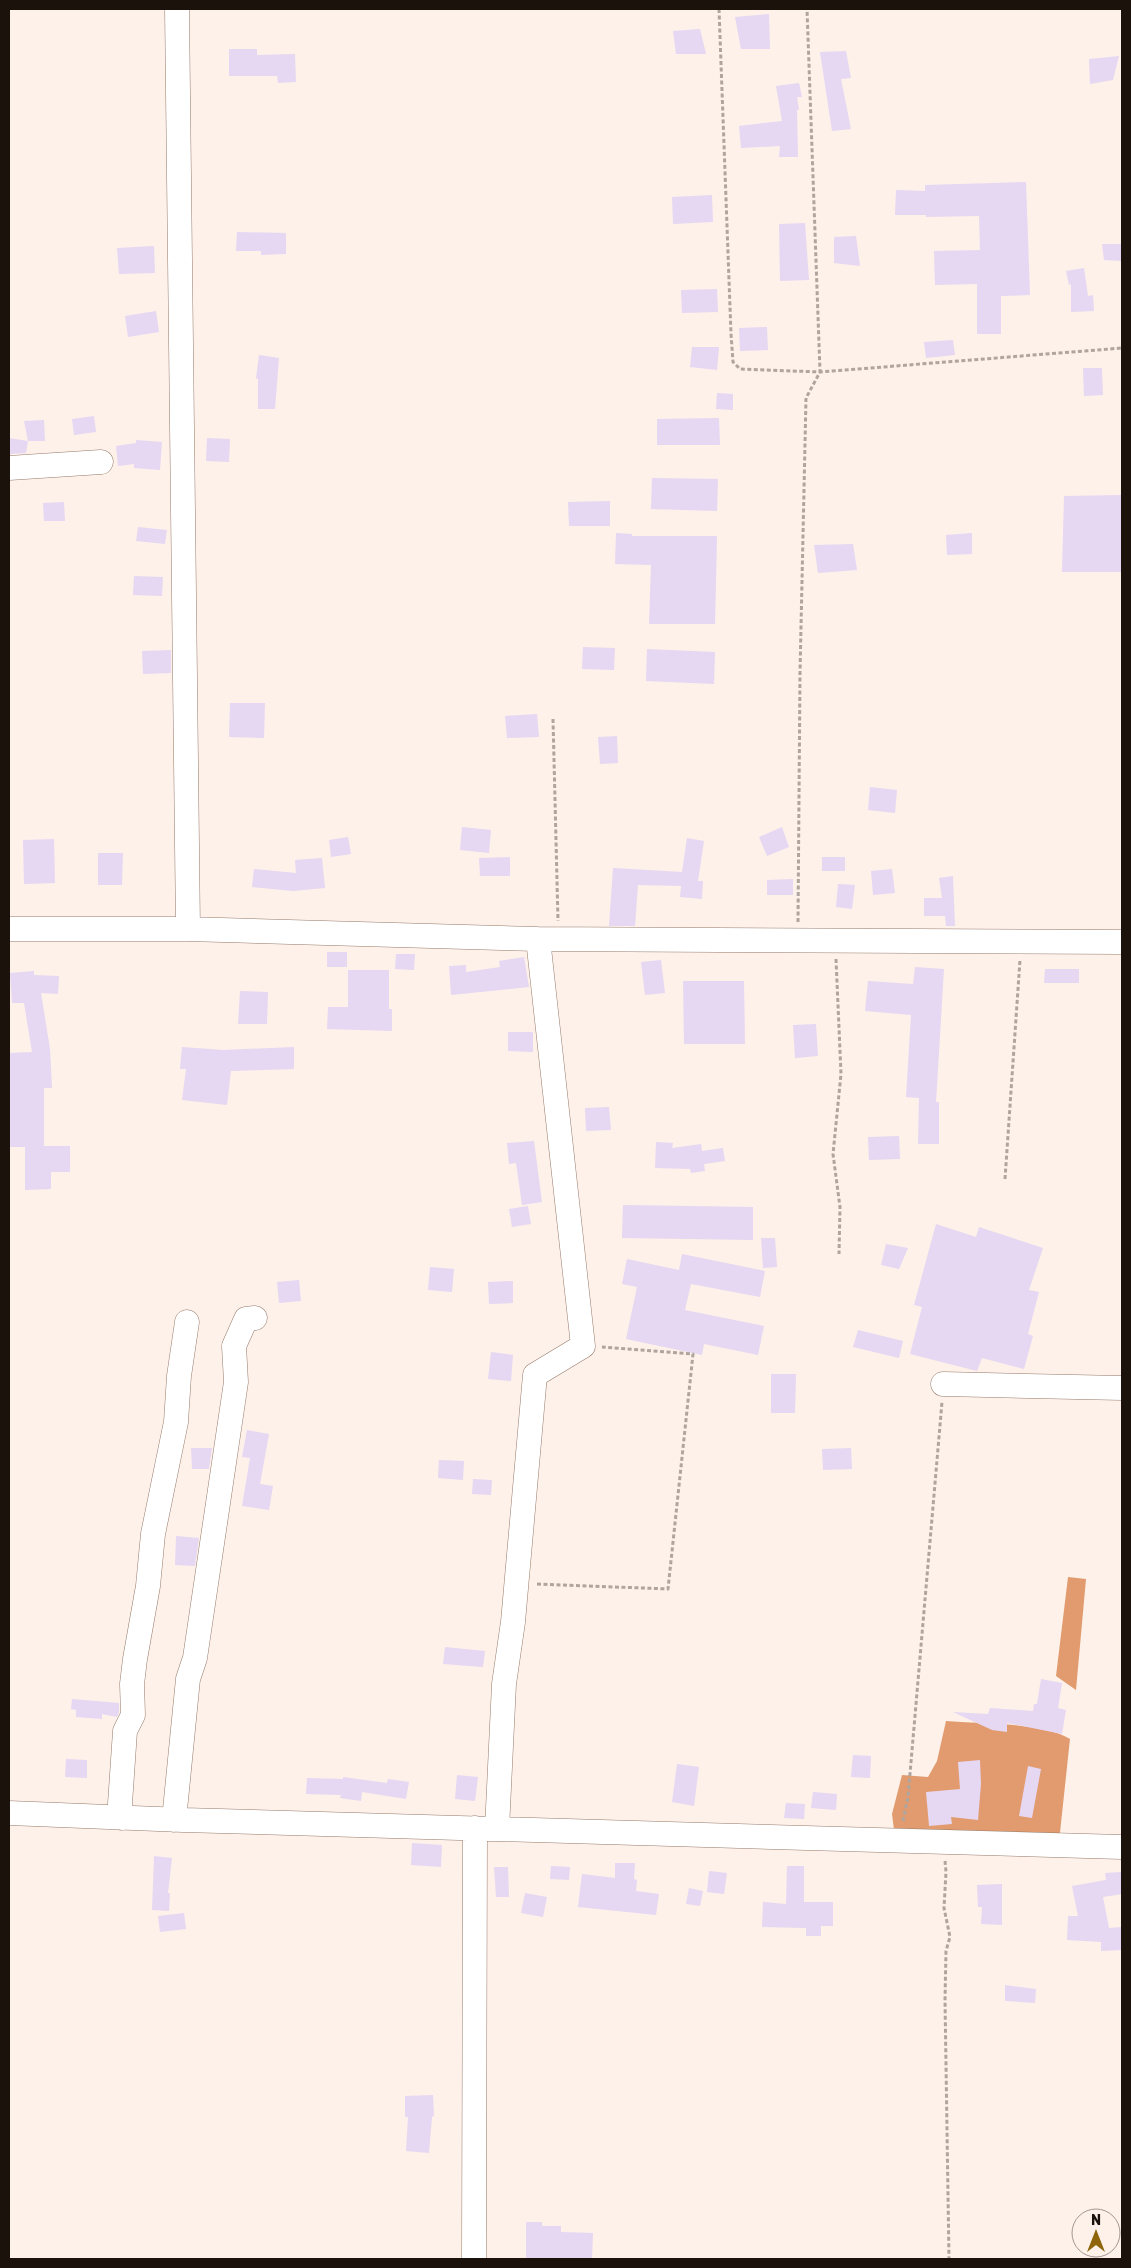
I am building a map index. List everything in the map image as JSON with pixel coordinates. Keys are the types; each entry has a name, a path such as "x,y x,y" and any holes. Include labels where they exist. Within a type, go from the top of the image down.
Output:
{"street":[{"path":"176,9 188,929"},
{"path":"9,468 101,462"},
{"path":"9,929 188,929 548,939 1122,942"},
{"path":"474,2259 486,1828 516,1583 535,1375 583,1346 548,939"},
{"path":"174,1820 188,1679 195,1658 236,1382 234,1346 246,1319 255,1318"},
{"path":"122,1818 120,1804 125,1731 133,1715 132,1684 135,1659 148,1586 153,1534 176,1422 179,1376 187,1322"},
{"path":"943,1384 1122,1388"},
{"path":"9,1813 174,1820 1122,1847"}],"path":[{"path":"719,9 733,362 740,369 820,372 1122,348"},
{"path":"797,940 800,865 800,663 806,398 820,372 807,9"},
{"path":"548,939 553,719"},
{"path":"837,941 835,970 840,1022 841,1074 833,1154 840,1208 839,1254"},
{"path":"1005,1179 1022,942"},
{"path":"516,1583 668,1589 693,1354 583,1346"},
{"path":"900,1840 908,1797 943,1384"},
{"path":"942,1841 946,1872 944,1908 950,1936 946,1951 945,2000 949,2259"}],"shaded area":[{"path":"1068,1577 1086,1579 1076,1690 1056,1676"},
{"path":"946,1721 1043,1729 1070,1739 1059,1842 895,1838 892,1814 902,1775 928,1777 937,1761"}],"building":[{"path":"769,14 770,49 741,49 735,17"},
{"path":"700,29 706,54 676,54 673,31"},
{"path":"229,49 257,49 257,55 295,54 296,82 278,83 277,76 229,76"},
{"path":"846,51 851,78 841,79 851,129 832,131 820,52"},
{"path":"1119,56 1113,80 1090,84 1089,59"},
{"path":"799,83 802,97 797,97 799,110 797,110 798,157 779,157 780,146 741,148 739,126 782,121 776,86"},
{"path":"1026,182 1030,295 1001,296 1001,334 977,334 977,284 935,285 934,251 980,250 979,216 926,217 926,215 895,215 896,190 925,191 925,185"},
{"path":"712,195 713,222 673,224 672,197"},
{"path":"805,223 809,280 780,281 779,224"},
{"path":"237,232 286,233 286,254 261,255 261,251 236,251"},
{"path":"856,236 860,266 834,263 834,237"},
{"path":"1102,244 1121,244 1122,261 1104,260"},
{"path":"154,246 155,273 119,274 117,248"},
{"path":"1084,268 1088,296 1093,295 1094,311 1071,312 1071,284 1069,285 1066,271"},
{"path":"717,289 718,312 682,313 681,290"},
{"path":"156,311 159,332 128,337 125,316"},
{"path":"767,327 768,350 740,351 739,328"},
{"path":"953,340 955,355 926,358 924,342"},
{"path":"692,347 719,347 717,370 690,367"},
{"path":"259,355 279,358 275,409 258,409 258,379 256,378"},
{"path":"1083,368 1102,368 1103,395 1084,396"},
{"path":"717,393 733,394 733,410 716,409"},
{"path":"94,416 96,432 74,435 72,419"},
{"path":"719,418 720,445 657,445 657,419"},
{"path":"44,420 45,441 28,441 24,421"},
{"path":"9,438 28,441 26,453 9,454"},
{"path":"207,438 230,439 229,462 206,461"},
{"path":"136,440 162,442 160,470 134,468 134,464 118,466 116,446 136,443"},
{"path":"652,478 718,479 717,511 651,509"},
{"path":"1122,495 1122,572 1062,572 1064,496"},
{"path":"610,501 610,526 569,526 568,502"},
{"path":"64,502 65,521 44,521 43,503"},
{"path":"138,527 167,530 165,544 136,541"},
{"path":"616,533 632,534 632,536 717,536 715,624 649,624 651,565 615,564"},
{"path":"972,533 972,554 947,555 946,535"},
{"path":"853,544 857,570 818,573 814,545"},
{"path":"134,576 163,577 162,596 133,595"},
{"path":"583,647 615,648 614,670 582,669"},
{"path":"647,649 715,652 714,684 646,681"},
{"path":"171,650 171,673 143,674 142,651"},
{"path":"230,703 265,703 264,738 229,737"},
{"path":"537,714 539,737 507,738 505,716"},
{"path":"617,736 618,763 600,764 598,737"},
{"path":"870,787 897,790 895,813 868,810"},
{"path":"462,827 491,830 489,853 460,850"},
{"path":"782,827 789,847 767,856 759,837"},
{"path":"348,837 351,854 331,857 329,840"},
{"path":"687,838 704,841 698,881 703,881 702,899 680,897 681,886 638,885 635,926 609,926 613,868 682,872"},
{"path":"54,839 55,883 24,884 23,840"},
{"path":"98,853 123,853 122,885 98,885"},
{"path":"510,857 510,876 480,876 479,858"},
{"path":"822,857 845,857 845,871 822,871"},
{"path":"322,858 325,888 293,891 252,887 254,869 296,873 295,860"},
{"path":"892,869 895,893 873,895 871,871"},
{"path":"953,876 955,926 946,926 945,916 924,916 924,898 942,898 939,878"},
{"path":"793,879 793,895 767,895 767,880"},
{"path":"838,884 855,885 852,909 836,907"},
{"path":"327,952 347,952 347,967 327,967"},
{"path":"396,954 415,954 414,970 395,969"},
{"path":"524,957 529,987 451,995 449,966 466,965 466,972 500,967 499,961"},
{"path":"661,960 665,993 645,995 641,962"},
{"path":"915,967 944,969 936,1102 939,1102 939,1144 918,1144 919,1098 906,1097 911,1015 865,1011 868,981 913,984"},
{"path":"1045,969 1079,969 1079,983 1044,983"},
{"path":"348,970 389,970 389,1009 392,1009 392,1031 327,1029 328,1007 348,1007"},
{"path":"34,971 34,975 59,976 58,994 41,993 50,1049 52,1088 44,1088 44,1146 70,1146 70,1172 51,1172 51,1189 25,1190 25,1147 9,1147 9,1053 32,1052 24,1003 12,1003 10,973"},
{"path":"683,981 744,981 745,1044 684,1044"},
{"path":"240,991 268,992 267,1024 238,1024"},
{"path":"816,1024 818,1056 795,1058 793,1025"},
{"path":"508,1032 533,1032 533,1052 508,1051"},
{"path":"182,1047 223,1050 294,1047 294,1069 231,1071 227,1105 182,1100 186,1069 180,1069"},
{"path":"609,1107 611,1130 586,1131 585,1108"},
{"path":"899,1136 900,1159 869,1160 868,1137"},
{"path":"534,1141 542,1202 522,1205 516,1163 509,1164 507,1143"},
{"path":"656,1142 673,1143 672,1148 701,1144 702,1151 723,1148 725,1161 704,1164 705,1171 691,1173 690,1169 655,1168"},
{"path":"623,1205 753,1207 753,1240 622,1238"},
{"path":"528,1206 531,1224 512,1227 509,1209"},
{"path":"936,1224 976,1237 979,1227 1043,1248 1029,1290 1039,1292 1028,1334 1033,1336 1024,1369 982,1358 977,1371 910,1354 922,1307 914,1305"},
{"path":"761,1238 775,1238 777,1267 763,1268"},
{"path":"886,1244 908,1248 899,1269 881,1265"},
{"path":"682,1254 765,1271 760,1297 691,1284 685,1310 764,1326 758,1355 704,1344 702,1355 626,1339 637,1287 622,1284 627,1259 679,1270"},
{"path":"430,1267 454,1269 452,1292 428,1290"},
{"path":"299,1280 301,1301 279,1303 277,1282"},
{"path":"513,1281 513,1303 489,1304 488,1282"},
{"path":"858,1330 903,1341 899,1358 853,1347"},
{"path":"491,1352 513,1355 511,1381 488,1379"},
{"path":"771,1374 796,1374 795,1413 771,1413"},
{"path":"247,1430 269,1434 260,1484 273,1486 269,1510 242,1506 250,1458 242,1457"},
{"path":"191,1448 212,1448 209,1469 192,1469"},
{"path":"851,1448 852,1469 823,1470 822,1449"},
{"path":"439,1460 464,1461 463,1480 438,1478"},
{"path":"473,1479 492,1480 491,1495 472,1494"},
{"path":"176,1536 199,1538 195,1566 175,1565"},
{"path":"445,1647 485,1651 483,1667 443,1664"},
{"path":"1041,1679 1062,1683 1058,1708 1066,1710 1062,1734 1007,1723 1007,1732 992,1730 953,1712 988,1714 990,1708 1033,1711 1034,1704 1037,1704"},
{"path":"72,1699 119,1703 119,1712 117,1717 102,1714 102,1719 76,1717 76,1710 71,1709"},
{"path":"853,1755 871,1756 870,1778 851,1777"},
{"path":"66,1759 87,1760 87,1778 65,1777"},
{"path":"980,1760 981,1784 978,1820 951,1817 952,1824 929,1826 926,1792 960,1789 958,1762"},
{"path":"677,1764 699,1767 694,1806 672,1802"},
{"path":"1028,1766 1041,1769 1032,1818 1019,1816"},
{"path":"457,1775 478,1777 475,1801 455,1799"},
{"path":"343,1777 387,1783 388,1779 409,1782 406,1799 362,1792 361,1801 340,1798 341,1795 306,1794 307,1778 343,1779"},
{"path":"813,1792 837,1794 836,1810 811,1808"},
{"path":"786,1803 805,1804 804,1819 784,1818"},
{"path":"412,1843 442,1845 441,1867 411,1865"},
{"path":"154,1856 172,1858 168,1893 170,1893 169,1911 152,1910"},
{"path":"615,1863 635,1863 634,1879 637,1880 636,1891 659,1894 656,1915 578,1907 582,1874 615,1878"},
{"path":"551,1866 570,1867 569,1880 550,1879"},
{"path":"787,1866 804,1866 804,1902 833,1902 833,1926 821,1926 821,1936 806,1936 806,1928 762,1927 763,1902 786,1904"},
{"path":"494,1867 508,1867 509,1897 496,1897"},
{"path":"709,1871 727,1873 724,1894 707,1892"},
{"path":"1122,1872 1122,1894 1103,1897 1109,1928 1122,1927 1122,1950 1101,1951 1101,1942 1067,1940 1068,1916 1078,1916 1072,1886 1106,1880 1105,1873"},
{"path":"1002,1884 1002,1925 981,1924 982,1907 978,1907 977,1885"},
{"path":"689,1888 703,1891 700,1906 686,1904"},
{"path":"525,1893 547,1897 543,1917 521,1913"},
{"path":"184,1913 186,1929 160,1932 158,1916"},
{"path":"1005,1985 1036,1989 1035,2003 1005,2001"},
{"path":"433,2095 434,2116 432,2117 429,2153 406,2151 408,2117 405,2117 405,2096"},
{"path":"526,2222 542,2222 542,2226 561,2226 561,2232 593,2233 592,2259 526,2259"}]}
